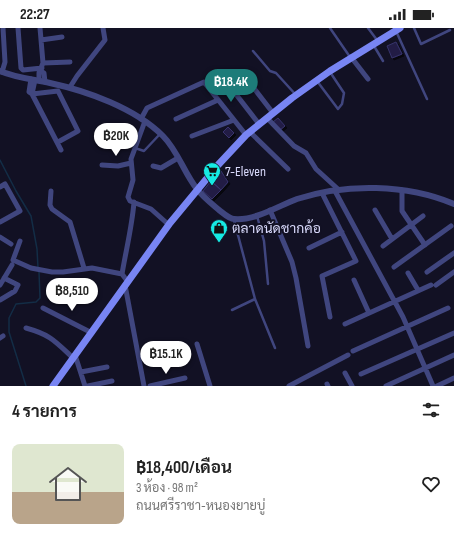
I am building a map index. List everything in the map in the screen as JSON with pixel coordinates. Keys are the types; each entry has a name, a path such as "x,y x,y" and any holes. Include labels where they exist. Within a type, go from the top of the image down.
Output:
{"main road":[{"path":"53,386 169,225 197,189 248,133 317,80 351,57 398,29"}],"street":[{"path":"3,28 2,37 5,62 1,71 12,76 81,90 119,107 143,120 160,133 178,158 197,189 225,215 234,219 257,216 296,200 322,193 365,189 402,190 436,196 454,204"},
{"path":"18,28 22,70 70,62"},
{"path":"40,28 42,67 37,80 29,92 32,94 61,150"},
{"path":"70,88 77,76 105,40 103,28"},
{"path":"41,40 62,38"},
{"path":"0,62 4,55"},
{"path":"351,57 368,79"},
{"path":"246,78 270,115 294,146 306,153 316,169 337,191 407,326 434,386"},
{"path":"169,225 151,209 130,201 128,197 133,180 132,163 147,108 204,82 234,120 288,169"},
{"path":"228,84 259,124"},
{"path":"32,94 58,92 78,131 58,142"},
{"path":"176,119 218,100"},
{"path":"192,136 234,120"},
{"path":"153,166 161,168 178,158"},
{"path":"102,165 118,166 132,163"},
{"path":"0,187 5,184 20,210 0,222"},
{"path":"402,190 402,211 425,245"},
{"path":"50,191 50,205 52,209 70,222 84,268"},
{"path":"322,193 356,261 322,276 330,317"},
{"path":"134,202 132,229 125,249 122,274 127,284 144,386"},
{"path":"270,210 296,278 308,346"},
{"path":"375,210 392,239"},
{"path":"383,246 424,216"},
{"path":"394,268 451,226"},
{"path":"309,248 342,232"},
{"path":"0,237 12,244"},
{"path":"20,241 13,260 31,268 63,272 92,268 122,274"},
{"path":"427,272 454,253"},
{"path":"0,285 12,265"},
{"path":"345,324 418,290 434,285 454,272"},
{"path":"0,273 18,284 15,291 0,300"},
{"path":"408,273 418,290"},
{"path":"354,280 369,313"},
{"path":"43,308 92,333"},
{"path":"354,351 448,308"},
{"path":"26,328 44,333 74,357 86,386 112,380"},
{"path":"361,374 454,333"},
{"path":"197,344 210,386"},
{"path":"289,386 348,355"},
{"path":"386,386 454,355"},
{"path":"80,372 107,367"},
{"path":"345,373 352,386"},
{"path":"150,386 185,378"},
{"path":"437,386 454,378"}],"lane":[{"path":"330,28 351,57"},
{"path":"368,28 383,61"},
{"path":"414,28 421,44 450,30"},
{"path":"398,29 427,99"},
{"path":"253,51 270,71 276,73 296,95"},
{"path":"317,80 338,109 342,104 344,92 330,71"},
{"path":"138,149 144,150 160,133"},
{"path":"257,216 264,241 268,284"},
{"path":"234,219 255,299 275,348"},
{"path":"232,310 255,299"}],"building":[{"path":"396,42 402,54 392,58 387,46"},
{"path":"278,118 285,126 280,130 273,122"},
{"path":"228,127 234,133 229,138 223,132"},
{"path":"221,171 228,182 221,190 211,181"},
{"name":"7-Eleven","path":"211,181 221,190 212,199 203,191"}],"waterway":[{"path":"0,160 31,216 37,249 38,268"},
{"path":"26,386 9,332 9,318 16,304 36,302 40,298 39,272"}],"place":[{"name":"7-Eleven","path":"212,186"},
{"name":"ตลาดนัดชากค้อ","path":"219,243"}]}
